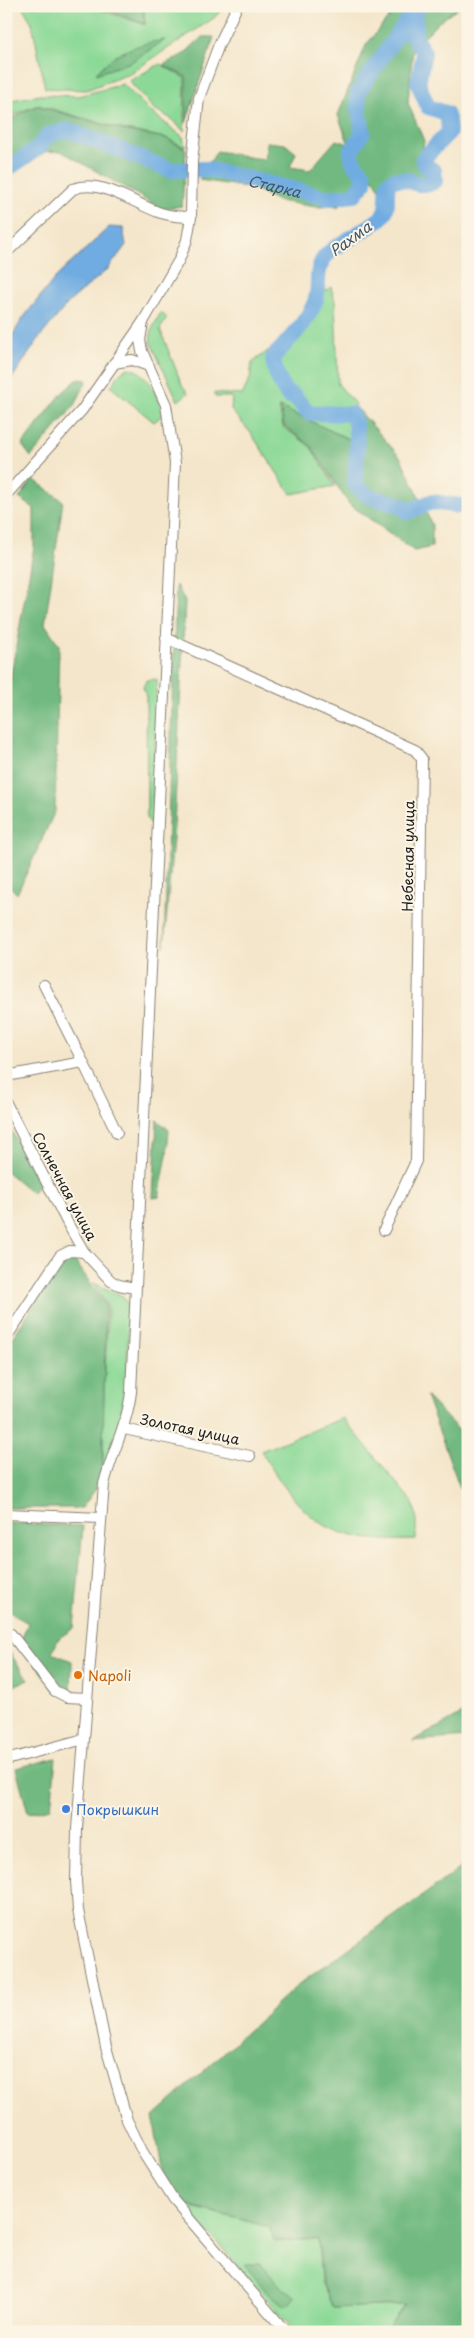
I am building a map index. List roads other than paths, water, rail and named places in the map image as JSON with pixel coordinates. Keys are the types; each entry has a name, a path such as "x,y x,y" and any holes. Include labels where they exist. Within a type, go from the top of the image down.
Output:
{"street":[{"path":"6,495 82,410 143,322 179,260 187,240 191,218 191,175 199,98 215,54 237,6"},
{"path":"6,253 73,189 81,186 103,189 160,212 191,218"},
{"path":"143,322 140,340 166,405 175,462 131,1392 124,1429 108,1467 100,1518 76,1859 78,1910 106,2047 120,2099 142,2151 156,2176 173,2200 286,2332"},
{"path":"114,363 132,360 149,366"},
{"name":"Небесная улица","path":"166,638 415,750 422,759 416,1161 384,1230"},
{"path":"44,985 117,1133"},
{"path":"6,1076 83,1062"},
{"name":"Солнечная улица","path":"6,1103 84,1252 111,1281 119,1285 135,1288"},
{"path":"6,1338 60,1256 70,1251 84,1252"},
{"name":"Золотая улица","path":"124,1429 250,1456"},
{"path":"6,1514 100,1518"},
{"path":"6,1633 11,1634 55,1691 67,1697 86,1698"},
{"path":"6,1760 84,1739"}],"water":[{"path":"109,227 123,228 126,245 108,269 69,302 40,337 6,387 6,346 23,318 55,278"}],"waterway":[{"name":"Рахма","path":"421,6 414,10 416,27 413,35 424,53 418,83 428,107 446,113 448,119 449,132 423,159 425,165 434,171 435,181 429,184 418,184 407,180 394,179 389,182 386,208 382,217 338,245 324,258 318,274 317,296 311,310 296,332 273,358 276,373 286,392 289,396 293,395 309,413 352,414 357,438 355,484 368,496 403,506 407,512 431,502 468,507"},
{"name":"Старка","path":"6,170 38,148 48,135 68,130 171,170 207,169 329,198 354,195 364,183 364,175 353,162 351,152 363,132 358,92 414,10"}],"place":[{"name":"Napoli","path":"78,1675"},
{"name":"Покрышкин","path":"66,1809"}]}
